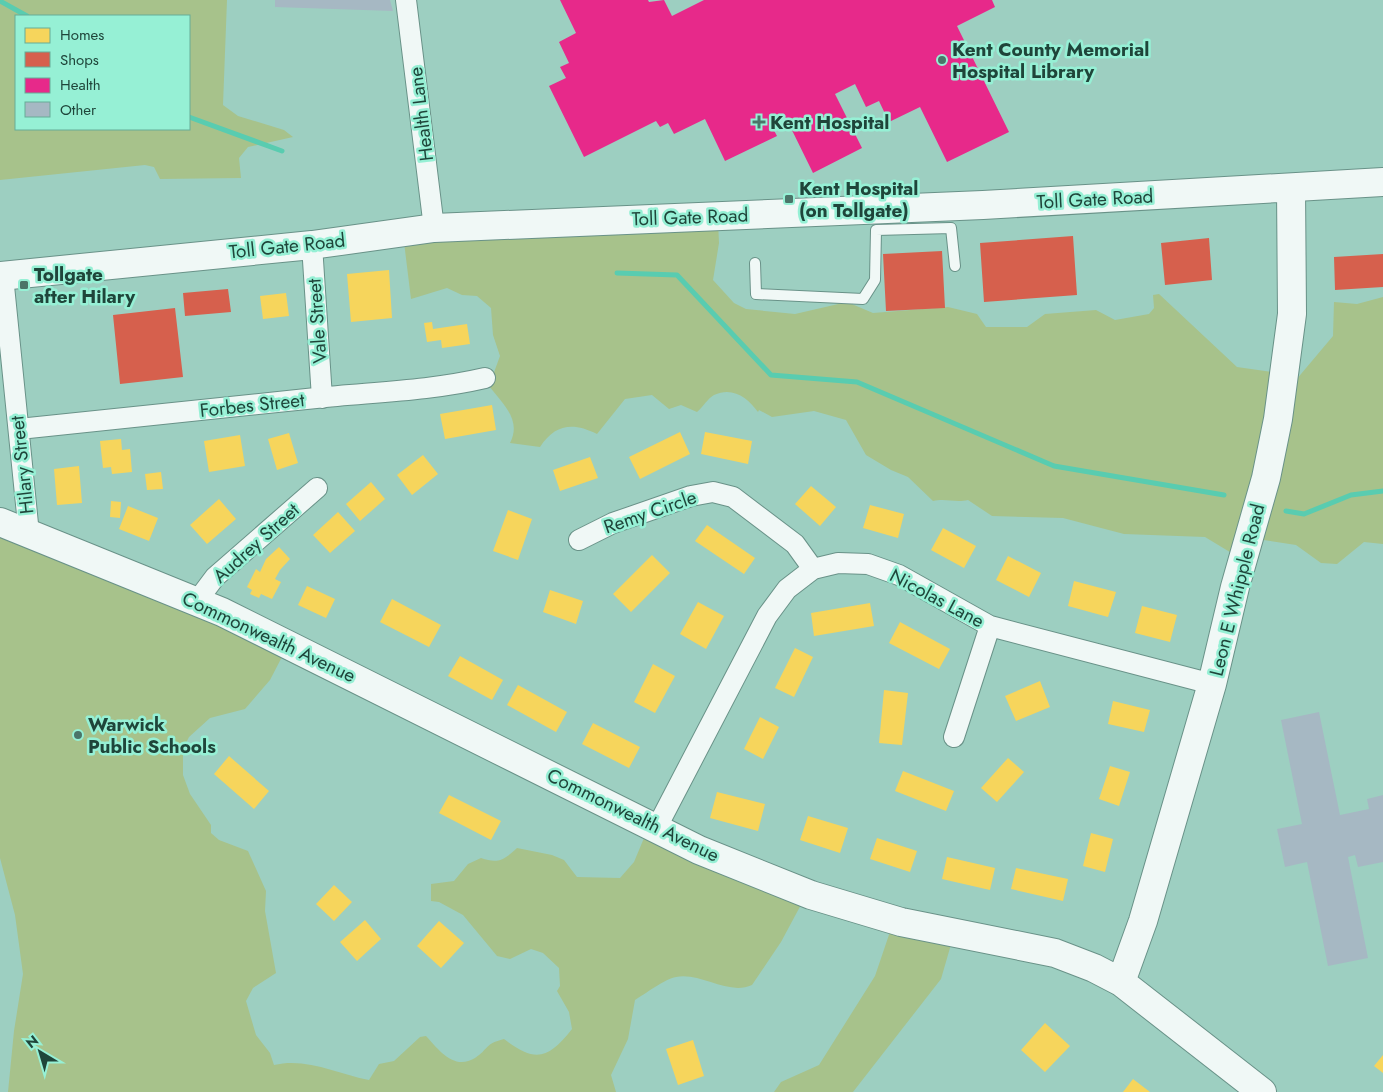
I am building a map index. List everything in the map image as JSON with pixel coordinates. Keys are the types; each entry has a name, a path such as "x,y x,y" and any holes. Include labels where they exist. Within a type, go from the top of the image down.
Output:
{"street":[{"name":"Health Lane","path":"406,0 434,228"},
{"name":"Toll Gate Road","path":"1,276 312,245 434,228 883,220 950,217 1383,182"},
{"name":"Leon E Whipple Road","path":"1121,982 1143,921 1212,684 1235,587 1266,478 1278,419 1292,314 1291,188"},
{"name":"Vale Street","path":"312,245 322,398"},
{"name":"Hilary Street","path":"1,276 29,534"},
{"name":"Forbes Street","path":"19,428 451,386 485,378"},
{"name":"Audrey Street","path":"197,601 215,577 317,488"},
{"name":"Remy Circle","path":"578,540 613,522 691,496 713,492 733,497 795,544 813,569"},
{"name":"Commonwealth Avenue","path":"0,522 197,601 304,652 699,850 811,895 901,922 1055,953 1121,982 1262,1092"},
{"name":"Nicolas Lane","path":"656,829 767,616 787,589 813,569 838,563 868,564 899,574 990,626 1212,684"},
{"path":"954,737 990,626"}],"lane":[{"path":"950,217 955,266"},
{"path":"755,263 756,294 863,299 875,280 876,230 883,220"}],"green space":[{"path":"0,0 227,0 223,105 238,116 284,130 293,137 248,147 239,158 241,178 160,179 154,167 145,165 0,180"},
{"path":"718,221 719,243 713,280 734,303 746,309 795,314 847,302 873,313 948,307 977,314 986,327 1027,327 1045,314 1096,310 1115,320 1149,314 1154,308 1153,295 1159,294 1237,367 1286,374 1285,393 1333,336 1334,302 1357,304 1383,297 1383,544 1364,542 1337,564 1321,563 1296,545 1257,539 1248,563 1205,537 1124,534 1063,518 992,516 968,500 933,501 908,477 891,470 866,455 846,420 814,411 772,417 759,410 758,412 745,398 727,392 712,396 697,412 681,405 669,409 652,395 625,399 597,434 580,428 565,427 552,434 540,447 510,443 514,427 512,420 505,406 489,386 500,356 493,335 491,308 477,296 462,295 447,288 411,299 404,242"},
{"path":"0,520 284,653 270,680 245,709 210,718 189,737 183,749 183,775 190,794 211,825 211,833 219,840 248,851 266,891 265,911 276,973 253,988 246,1001 256,1035 270,1053 274,1065 298,1063 322,1067 369,1080 379,1064 394,1061 420,1037 426,1036 442,1053 460,1062 475,1058 490,1045 504,1039 525,1052 541,1054 549,1052 564,1039 572,1029 569,1012 557,991 560,986 559,968 543,953 531,949 510,959 497,956 463,915 439,902 431,901 431,884 454,881 468,864 481,858 492,861 500,860 517,848 552,855 564,860 577,877 620,878 634,862 649,826 803,901 781,942 752,985 734,988 685,976 676,977 671,978 635,1000 628,1039 611,1075 616,1092 8,1092 14,1031 23,974 15,915 0,858"},
{"path":"894,920 952,941 941,979 853,1092 774,1092 781,1082 819,1065 875,976"}],"building: Homes":[{"path":"389,270 392,318 351,322 347,274"},
{"path":"286,293 289,316 263,319 260,296"},
{"path":"432,322 433,329 467,324 470,344 442,348 441,340 427,342 424,323"},
{"path":"492,405 496,430 445,439 440,414"},
{"path":"680,432 690,454 640,479 629,457"},
{"path":"705,432 752,441 748,464 701,454"},
{"path":"289,433 298,463 277,470 268,439"},
{"path":"240,435 245,466 209,472 204,441"},
{"path":"121,439 122,450 130,449 132,472 112,474 111,467 103,468 100,441"},
{"path":"423,455 438,474 412,495 397,475"},
{"path":"590,457 598,478 560,491 553,470"},
{"path":"79,466 82,503 57,505 54,469"},
{"path":"161,472 163,489 147,490 145,474"},
{"path":"371,482 385,499 360,521 346,504"},
{"path":"811,486 836,507 820,526 795,504"},
{"path":"219,499 236,519 207,544 190,525"},
{"path":"111,501 121,502 120,518 110,517"},
{"path":"870,505 904,514 898,538 863,528"},
{"path":"128,506 158,518 149,541 119,529"},
{"path":"508,510 532,519 518,560 493,551"},
{"path":"338,512 355,531 330,553 313,535"},
{"path":"707,525 755,558 744,574 695,541"},
{"path":"943,528 976,546 964,568 931,550"},
{"path":"279,547 290,559 275,579 281,582 272,599 261,594 259,598 250,594 252,590 247,587 256,569 260,572 266,559"},
{"path":"652,555 670,573 631,612 613,594"},
{"path":"1008,556 1041,573 1029,597 996,580"},
{"path":"1074,581 1116,592 1108,617 1068,606"},
{"path":"307,586 335,599 326,618 298,605"},
{"path":"550,590 583,601 576,624 543,612"},
{"path":"392,599 441,625 429,647 380,622"},
{"path":"698,602 724,616 706,649 680,634"},
{"path":"870,603 874,626 814,636 811,613"},
{"path":"1142,606 1177,615 1170,642 1135,633"},
{"path":"900,622 950,649 939,669 889,643"},
{"path":"795,648 813,657 794,697 775,688"},
{"path":"460,656 503,680 492,700 448,676"},
{"path":"653,664 675,676 655,713 634,702"},
{"path":"1040,681 1050,707 1016,721 1005,696"},
{"path":"518,685 567,712 556,732 507,705"},
{"path":"884,690 908,693 902,745 879,743"},
{"path":"1113,701 1150,710 1144,732 1108,724"},
{"path":"760,717 779,727 763,759 744,749"},
{"path":"593,723 640,747 629,768 582,744"},
{"path":"229,756 269,791 254,809 214,774"},
{"path":"1008,758 1024,772 997,802 981,788"},
{"path":"1110,766 1130,772 1119,806 1099,799"},
{"path":"903,771 954,791 946,811 895,791"},
{"path":"717,792 765,804 758,831 710,818"},
{"path":"449,795 501,821 491,840 439,813"},
{"path":"808,816 848,828 840,853 800,840"},
{"path":"1091,833 1113,839 1105,872 1083,866"},
{"path":"877,838 917,851 910,872 870,859"},
{"path":"947,857 995,868 990,890 942,879"},
{"path":"1016,868 1068,879 1063,901 1011,889"},
{"path":"334,885 352,902 334,921 316,904"},
{"path":"365,920 381,939 357,961 340,942"},
{"path":"439,921 464,943 441,968 417,946"},
{"path":"1045,1023 1070,1046 1045,1072 1021,1050"},
{"path":"693,1040 704,1076 678,1085 666,1049"},
{"path":"1383,1055 1383,1073 1374,1066"},
{"path":"1133,1079 1150,1092 1123,1092"}],"building: Shops":[{"path":"1073,236 1077,295 984,302 980,243"},
{"path":"1209,238 1212,280 1165,285 1161,243"},
{"path":"942,251 945,308 886,311 883,254"},
{"path":"1383,254 1383,287 1335,290 1334,257"},
{"path":"228,289 231,312 185,316 183,293"},
{"path":"175,308 183,377 120,384 113,315"}],"building: Health":[{"path":"560,0 648,0 649,2 664,0 672,16 704,0 992,0 995,7 957,26 1009,132 947,162 920,107 889,122 879,101 866,107 855,84 835,94 862,148 813,173 785,116 770,123 777,136 725,161 705,119 674,134 668,123 660,127 656,121 584,157 549,86 566,78 560,67 569,63 559,42 576,33"}],"building: Other":[{"path":"275,0 390,0 393,11 275,7"},
{"path":"1319,712 1340,815 1369,809 1367,799 1383,795 1383,862 1358,867 1355,855 1348,857 1368,958 1328,966 1307,862 1285,867 1277,829 1302,824 1281,720"}],"waterway":[{"path":"0,1 25,15"},
{"path":"190,117 282,151"},
{"path":"617,273 677,275 771,375 857,382 1054,466 1224,495"},
{"path":"1286,511 1304,514 1351,495 1383,491"}],"place":[{"name":"Kent County Memorial Hospital Library","path":"942,60"},
{"name":"Kent Hospital","path":"759,122"},
{"name":"Kent Hospital (on Tollgate)","path":"789,199"},
{"name":"Tollgate after Hilary","path":"24,285"},
{"name":"Warwick Public Schools","path":"78,735"}]}
